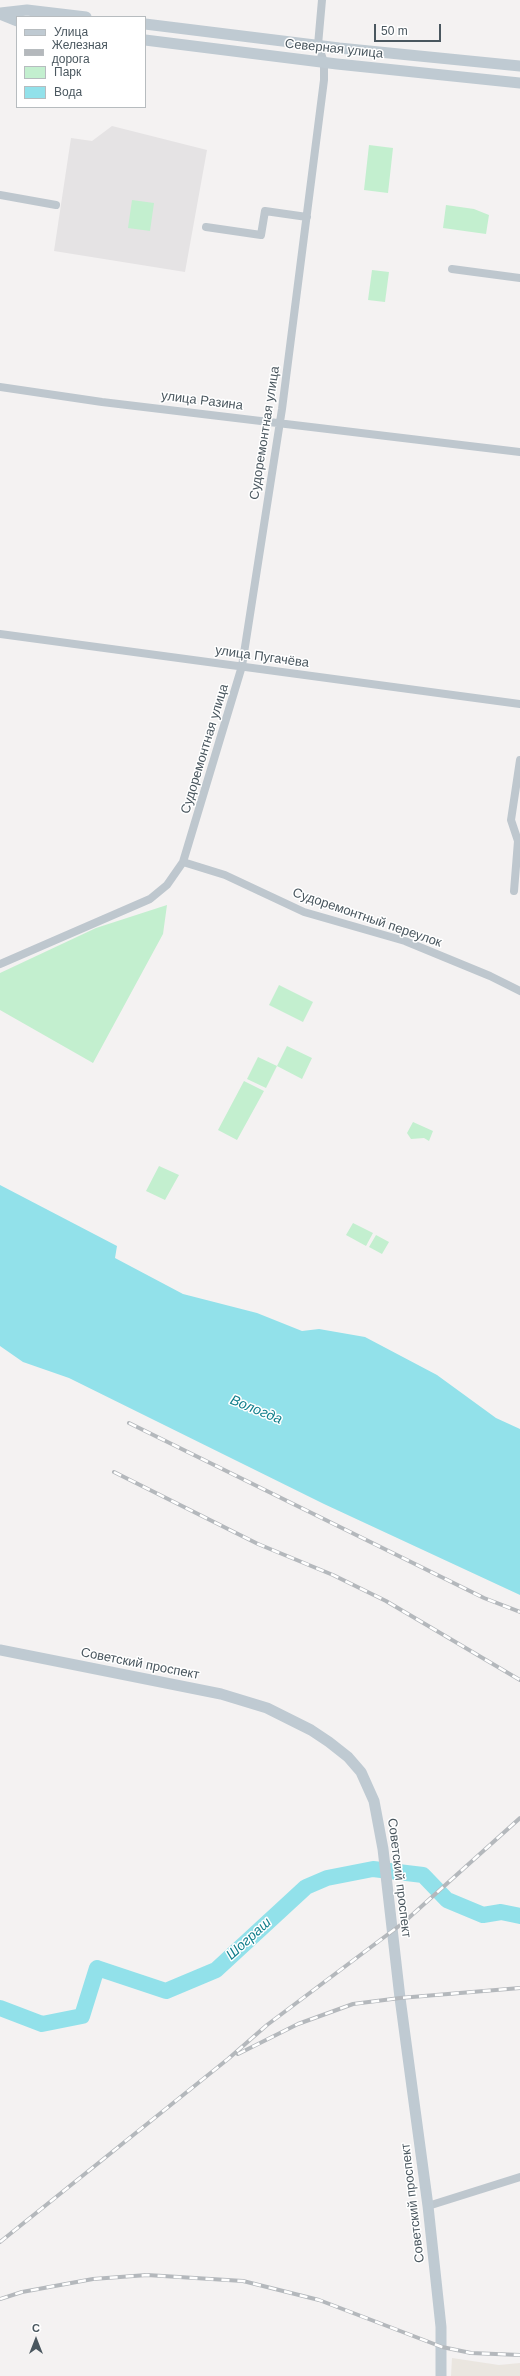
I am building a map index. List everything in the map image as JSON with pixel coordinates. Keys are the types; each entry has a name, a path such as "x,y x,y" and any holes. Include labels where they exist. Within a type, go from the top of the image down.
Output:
{"street":[{"name":"Судоремонтная улица","path":"0,964 150,899 167,885 183,862 242,666 279,423 324,80 324,62 318,45 322,0"},
{"path":"0,14 27,10 78,16"},
{"path":"0,14 16,21"},
{"name":"Северная улица","path":"146,24 318,45 520,66"},
{"name":"Северная улица","path":"146,40 324,62 520,83"},
{"path":"0,195 56,205"},
{"path":"206,228 261,235 265,211 307,217"},
{"path":"452,270 520,278"},
{"name":"улица Разина","path":"0,387 102,402 520,452"},
{"name":"улица Пугачёва","path":"0,634 520,704"},
{"path":"514,891 518,841 511,820 520,760"},
{"name":"Судоремонтный переулок","path":"183,862 225,875 304,912 405,941 490,976 520,991"},
{"name":"Советский проспект","path":"0,1650 228,1695 267,1708 311,1730 348,1756 361,1772 374,1801 383,1849 400,1998 428,2206 441,2328 441,2376"},
{"path":"428,2206 520,2177"}],"shaded area":[{"path":"112,126 207,150 185,272 54,251 71,138 92,141"},
{"path":"452,2358 499,2365 520,2363 520,2376 451,2376"}],"green space":[{"path":"369,145 393,148 388,193 364,190"},
{"path":"132,200 154,203 150,231 128,228"},
{"path":"446,205 474,209 489,215 486,234 443,228"},
{"path":"372,270 389,272 385,302 368,300"},
{"path":"167,905 163,934 93,1063 0,1010 0,973 96,928"},
{"path":"279,985 313,1002 303,1022 269,1005"},
{"path":"287,1046 312,1058 302,1079 277,1066"},
{"path":"258,1057 277,1066 266,1088 247,1079"},
{"path":"244,1081 264,1091 237,1140 218,1130"},
{"path":"413,1122 433,1131 429,1141 424,1138 411,1139 407,1133"},
{"path":"159,1166 179,1175 165,1200 146,1191"},
{"path":"353,1223 373,1233 366,1246 346,1235"},
{"path":"376,1235 389,1242 382,1254 369,1247"}],"water":[{"name":"Вологда","path":"0,1185 117,1246 115,1258 183,1294 257,1313 302,1331 319,1329 365,1337 437,1375 496,1418 520,1429 520,1595 324,1504 69,1378 23,1362 0,1346"}],"waterway":[{"name":"Шограш","path":"0,2008 42,2024 82,2016 97,1968 166,1991 216,1970 306,1887 327,1878 373,1869 423,1875 447,1900 483,1915 501,1912 520,1916"}],"railway":[{"path":"129,1423 484,1598 520,1612"},
{"path":"114,1472 258,1544 333,1575 386,1601 520,1680"},
{"path":"0,2242 228,2059 267,2025 403,1923 520,1818"},
{"path":"238,2054 298,2024 353,2004 400,1998 520,1988"},
{"path":"0,2299 22,2292 93,2279 147,2275 243,2281 319,2300 442,2347 471,2353 520,2355"}]}
